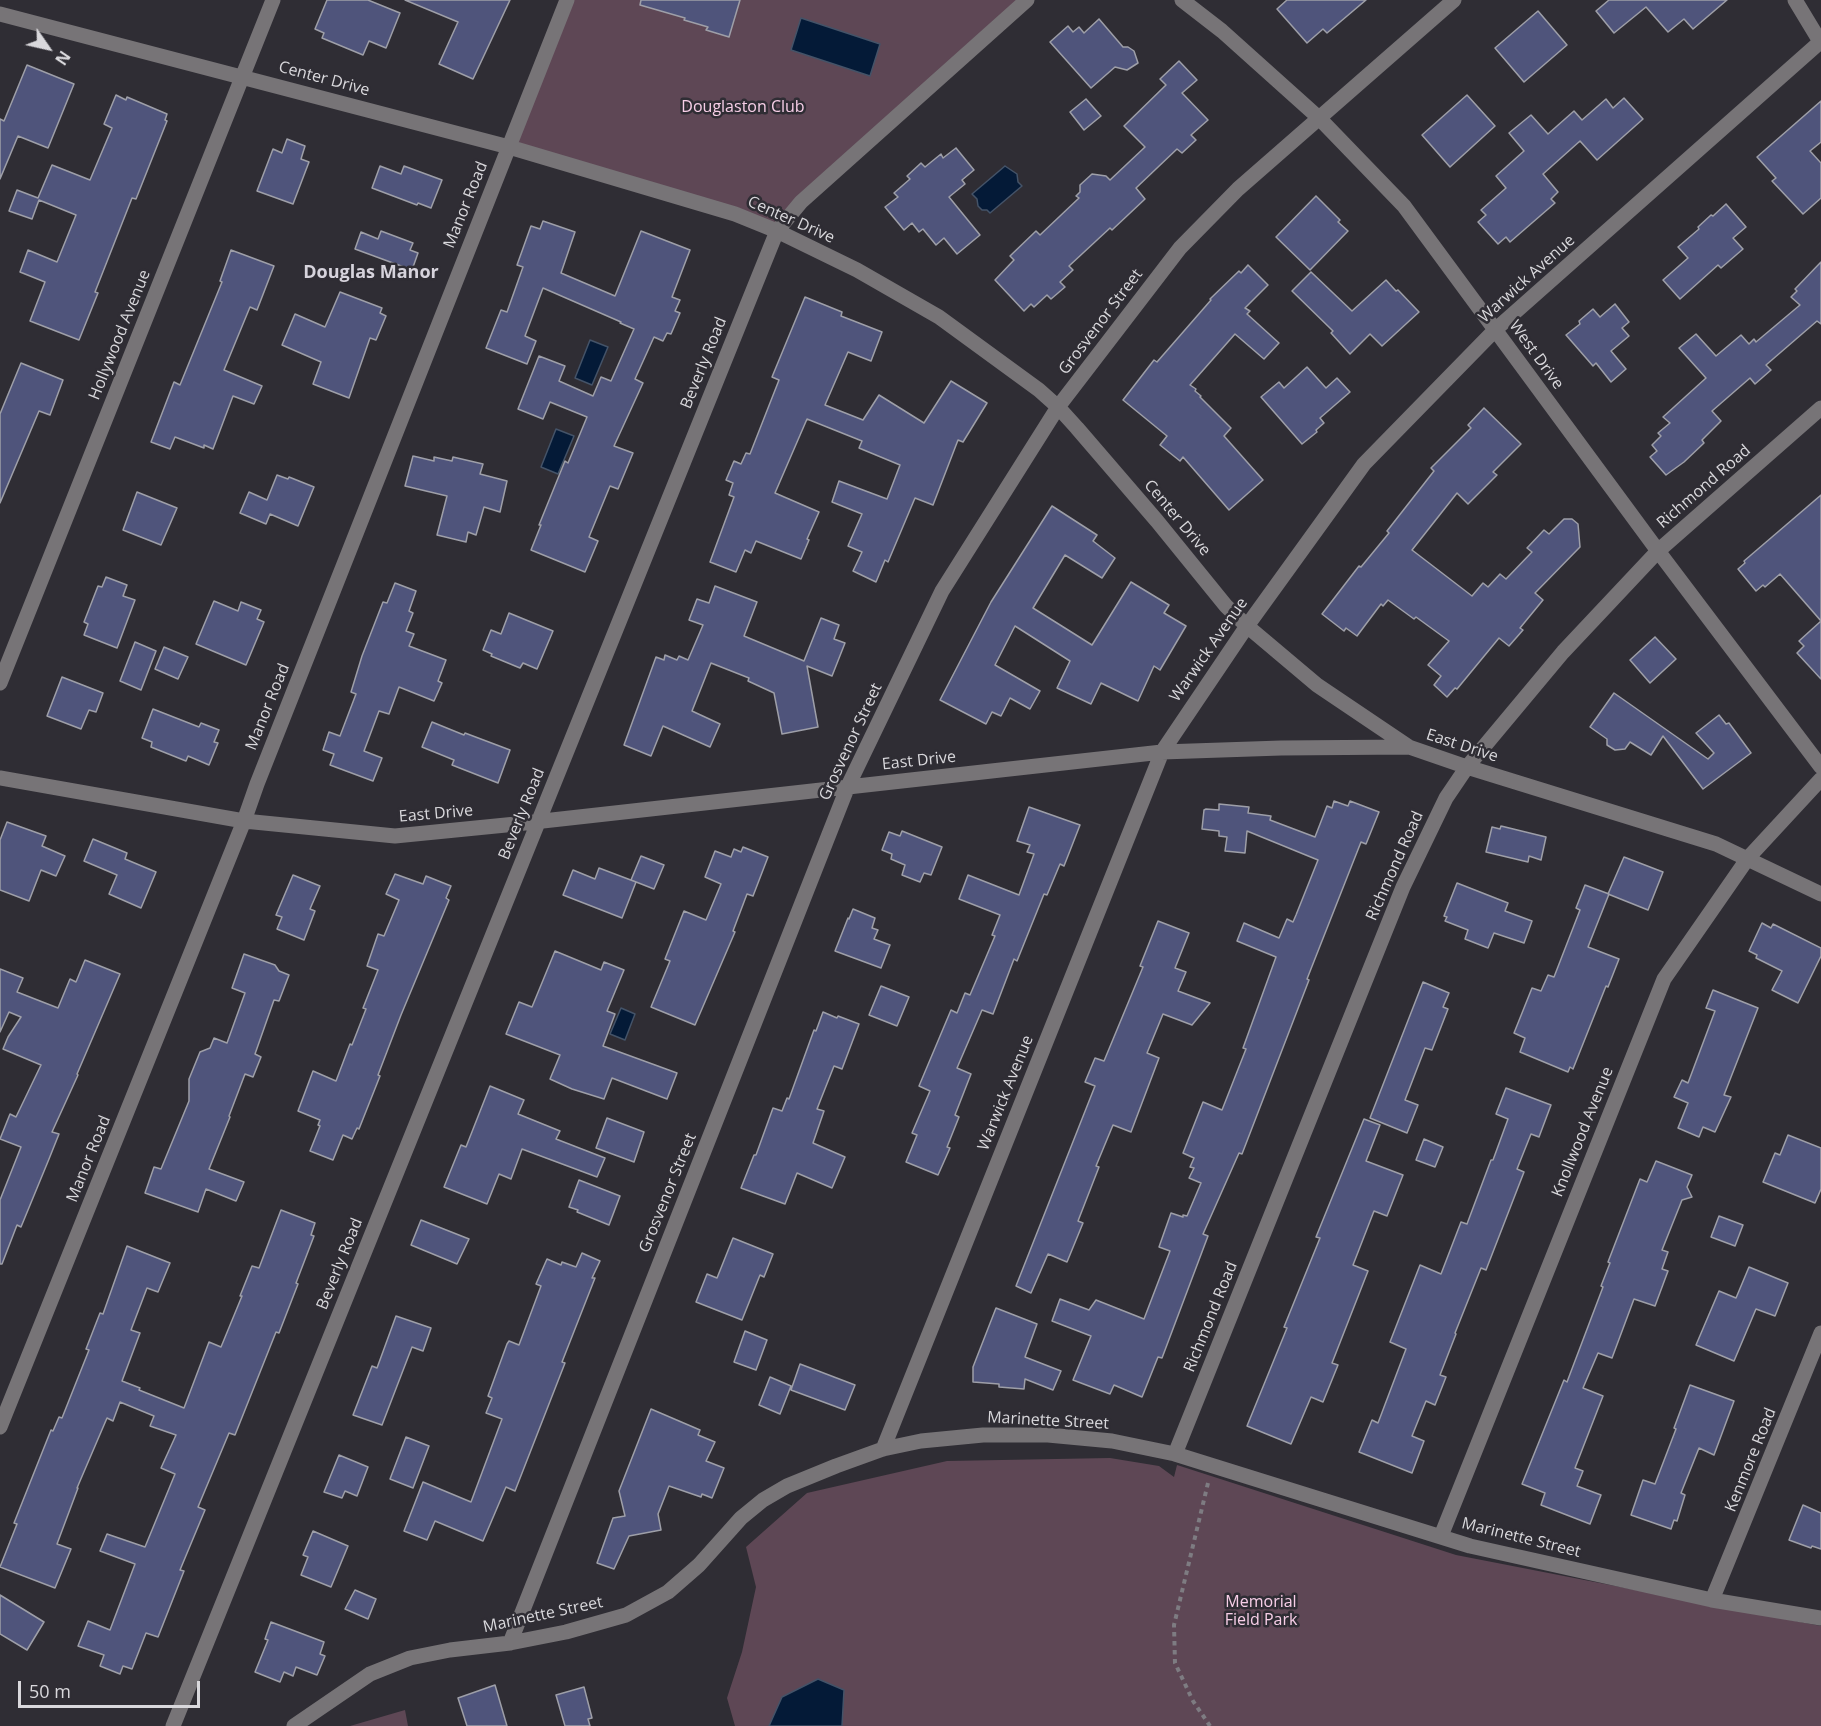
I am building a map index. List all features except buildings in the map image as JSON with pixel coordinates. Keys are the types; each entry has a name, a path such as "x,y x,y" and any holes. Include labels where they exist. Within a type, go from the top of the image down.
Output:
{"street":[{"name":"Hollywood Avenue","path":"0,683 273,0"},
{"name":"Manor Road","path":"0,1427 244,821 567,0"},
{"name":"Beverly Road","path":"173,1726 777,231 801,202 1027,0"},
{"name":"West Drive","path":"1182,0 1222,31 1319,118 1404,206 1658,551 1821,767"},
{"name":"Grosvenor Street","path":"510,1643 848,786 942,591 1058,407 1179,248 1238,189 1454,0"},
{"path":"1795,0 1820,42"},
{"name":"Center Drive","path":"0,14 509,147 735,214 777,231 857,270 939,317 1039,390 1058,407 1156,520 1226,606 1317,685 1409,747"},
{"name":"Warwick Avenue","path":"883,1449 1162,752 1247,626 1364,464 1495,330 1820,42"},
{"name":"Richmond Road","path":"1175,1454 1404,887 1446,798 1467,767 1563,652 1658,551 1821,408"},
{"name":"East Drive","path":"0,778 244,821 395,836 1162,752 1409,747 1716,844 1821,894"},
{"name":"Knollwood Avenue","path":"1441,1536 1664,979 1748,858 1821,779"},
{"name":"Kenmore Road","path":"1713,1600 1821,1333"},
{"name":"Marinette Street","path":"294,1726 370,1674 410,1658 566,1632 626,1615 668,1592 699,1565 741,1518 763,1500 787,1486 883,1449 921,1441 983,1435 1048,1435 1112,1441 1175,1454 1470,1546 1713,1600 1821,1618"}],"path":[{"path":"1210,1726 1193,1701 1175,1663 1174,1625 1213,1464"}],"green space":[{"name":"Douglaston Club","path":"567,0 1024,0 771,227 509,147"},
{"name":"Memorial Field Park","path":"1110,1458 1159,1466 1174,1477 1177,1465 1456,1555 1821,1626 1821,1726 735,1726 727,1698 742,1652 756,1587 746,1547 807,1493 947,1461"},
{"path":"405,1710 408,1726 350,1726"}],"water":[{"path":"801,18 880,44 870,76 791,50"},
{"path":"1005,166 1017,174 1018,182 1022,186 990,213 982,210 972,194"},
{"path":"590,340 608,347 592,385 575,378"},
{"path":"556,429 574,436 558,474 541,467"},
{"path":"621,1008 635,1014 625,1040 610,1034"},
{"path":"818,1679 844,1690 842,1726 769,1726 782,1697"}],"district":[{"name":"Douglas Manor","path":"371,273"}]}
